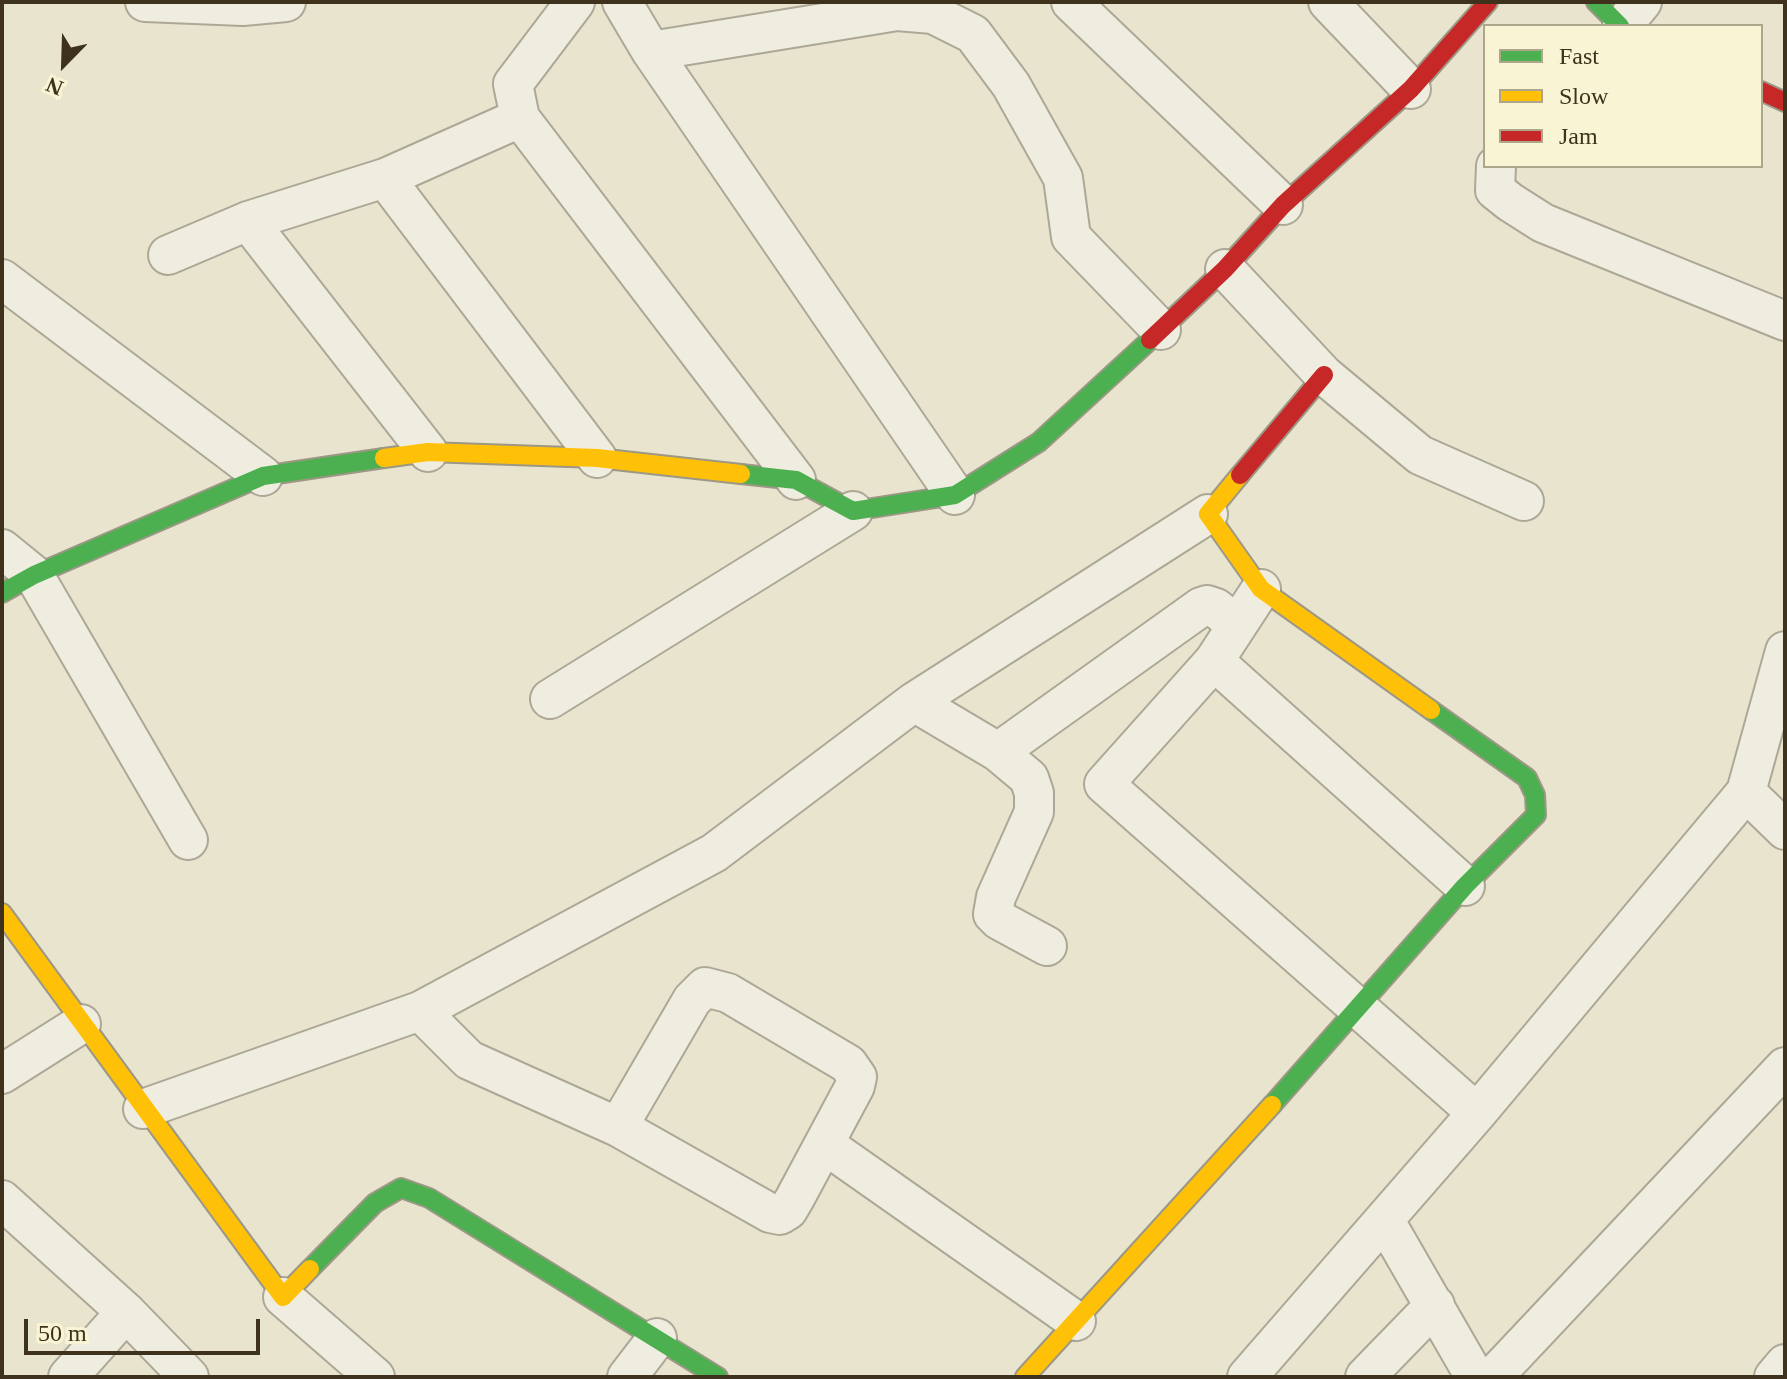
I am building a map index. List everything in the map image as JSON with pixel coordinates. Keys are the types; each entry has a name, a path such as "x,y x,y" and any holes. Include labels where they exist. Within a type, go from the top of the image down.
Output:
{"street":[{"path":"145,2 243,6 286,2"},
{"path":"575,2 513,84 520,118 796,480"},
{"path":"622,2 651,51 955,495"},
{"path":"1071,2 1283,205"},
{"path":"1328,2 1411,89"},
{"path":"550,699 853,511 955,495 1039,442 1225,269 1283,205 1411,89 1488,2"},
{"path":"1596,2 1619,24"},
{"path":"1623,24 1642,2"},
{"path":"651,51 897,11 933,14 973,34 1011,85 1063,178 1071,237 1161,330"},
{"path":"1763,92 1785,102"},
{"path":"168,255 248,221 385,178 520,118"},
{"path":"1496,168 1495,190 1543,223 1785,321"},
{"path":"385,178 597,458"},
{"path":"248,221 428,452"},
{"path":"1225,269 1324,375 1420,455 1524,501"},
{"path":"2,279 263,476"},
{"path":"143,1109 420,1011 714,853 914,702 1208,514 1324,375"},
{"path":"18,584 263,476 428,452 597,458 796,480 853,511"},
{"path":"1025,1377 1359,1009 1465,886 1536,815 1535,795 1527,778 1261,589 1208,514"},
{"path":"2,549 18,584 188,840"},
{"path":"1261,589 1214,661 1104,784 1477,1113"},
{"path":"998,752 1201,607 1216,608 1237,626"},
{"path":"1247,1377 1385,1221 1746,792 1785,651"},
{"path":"1214,661 1465,886"},
{"path":"914,702 998,752 1029,778 1034,793 1034,812 996,897 993,914 1047,946"},
{"path":"1746,792 1785,830"},
{"path":"2,913 283,1297 375,1377"},
{"path":"420,1011 469,1060 618,1127 770,1213 780,1215 788,1210 855,1086 855,1073 848,1064 728,993 705,987 692,1000 618,1127"},
{"path":"2,1074 81,1024"},
{"path":"1493,1377 1785,1067"},
{"path":"824,1144 1076,1321"},
{"path":"283,1297 375,1203 401,1188 429,1198 718,1377"},
{"path":"2,1200 126,1312 189,1377"},
{"path":"1385,1221 1475,1377"},
{"path":"1365,1377 1435,1305"},
{"path":"68,1377 126,1312"},
{"path":"627,1377 657,1338"},
{"path":"1774,1377 1785,1364"}],"traffic: fast":[{"path":"1596,2 1618,24"},
{"path":"741,474 796,480 853,511 955,495 1039,442 1150,340"},
{"path":"2,593 34,575 263,476 384,458"},
{"path":"1272,1105 1465,886 1536,815 1535,795 1527,778 1431,710"},
{"path":"310,1269 375,1203 401,1188 429,1198 718,1377"}],"traffic: slow":[{"path":"384,458 428,452 597,458 741,474"},
{"path":"1240,475 1208,514 1261,589 1431,710"},
{"path":"2,913 283,1297 310,1269"},
{"path":"1025,1377 1272,1105"}],"traffic: jam":[{"path":"1150,340 1225,269 1283,205 1411,89 1488,2"},
{"path":"1763,92 1785,102"},
{"path":"1240,475 1324,375"}]}
